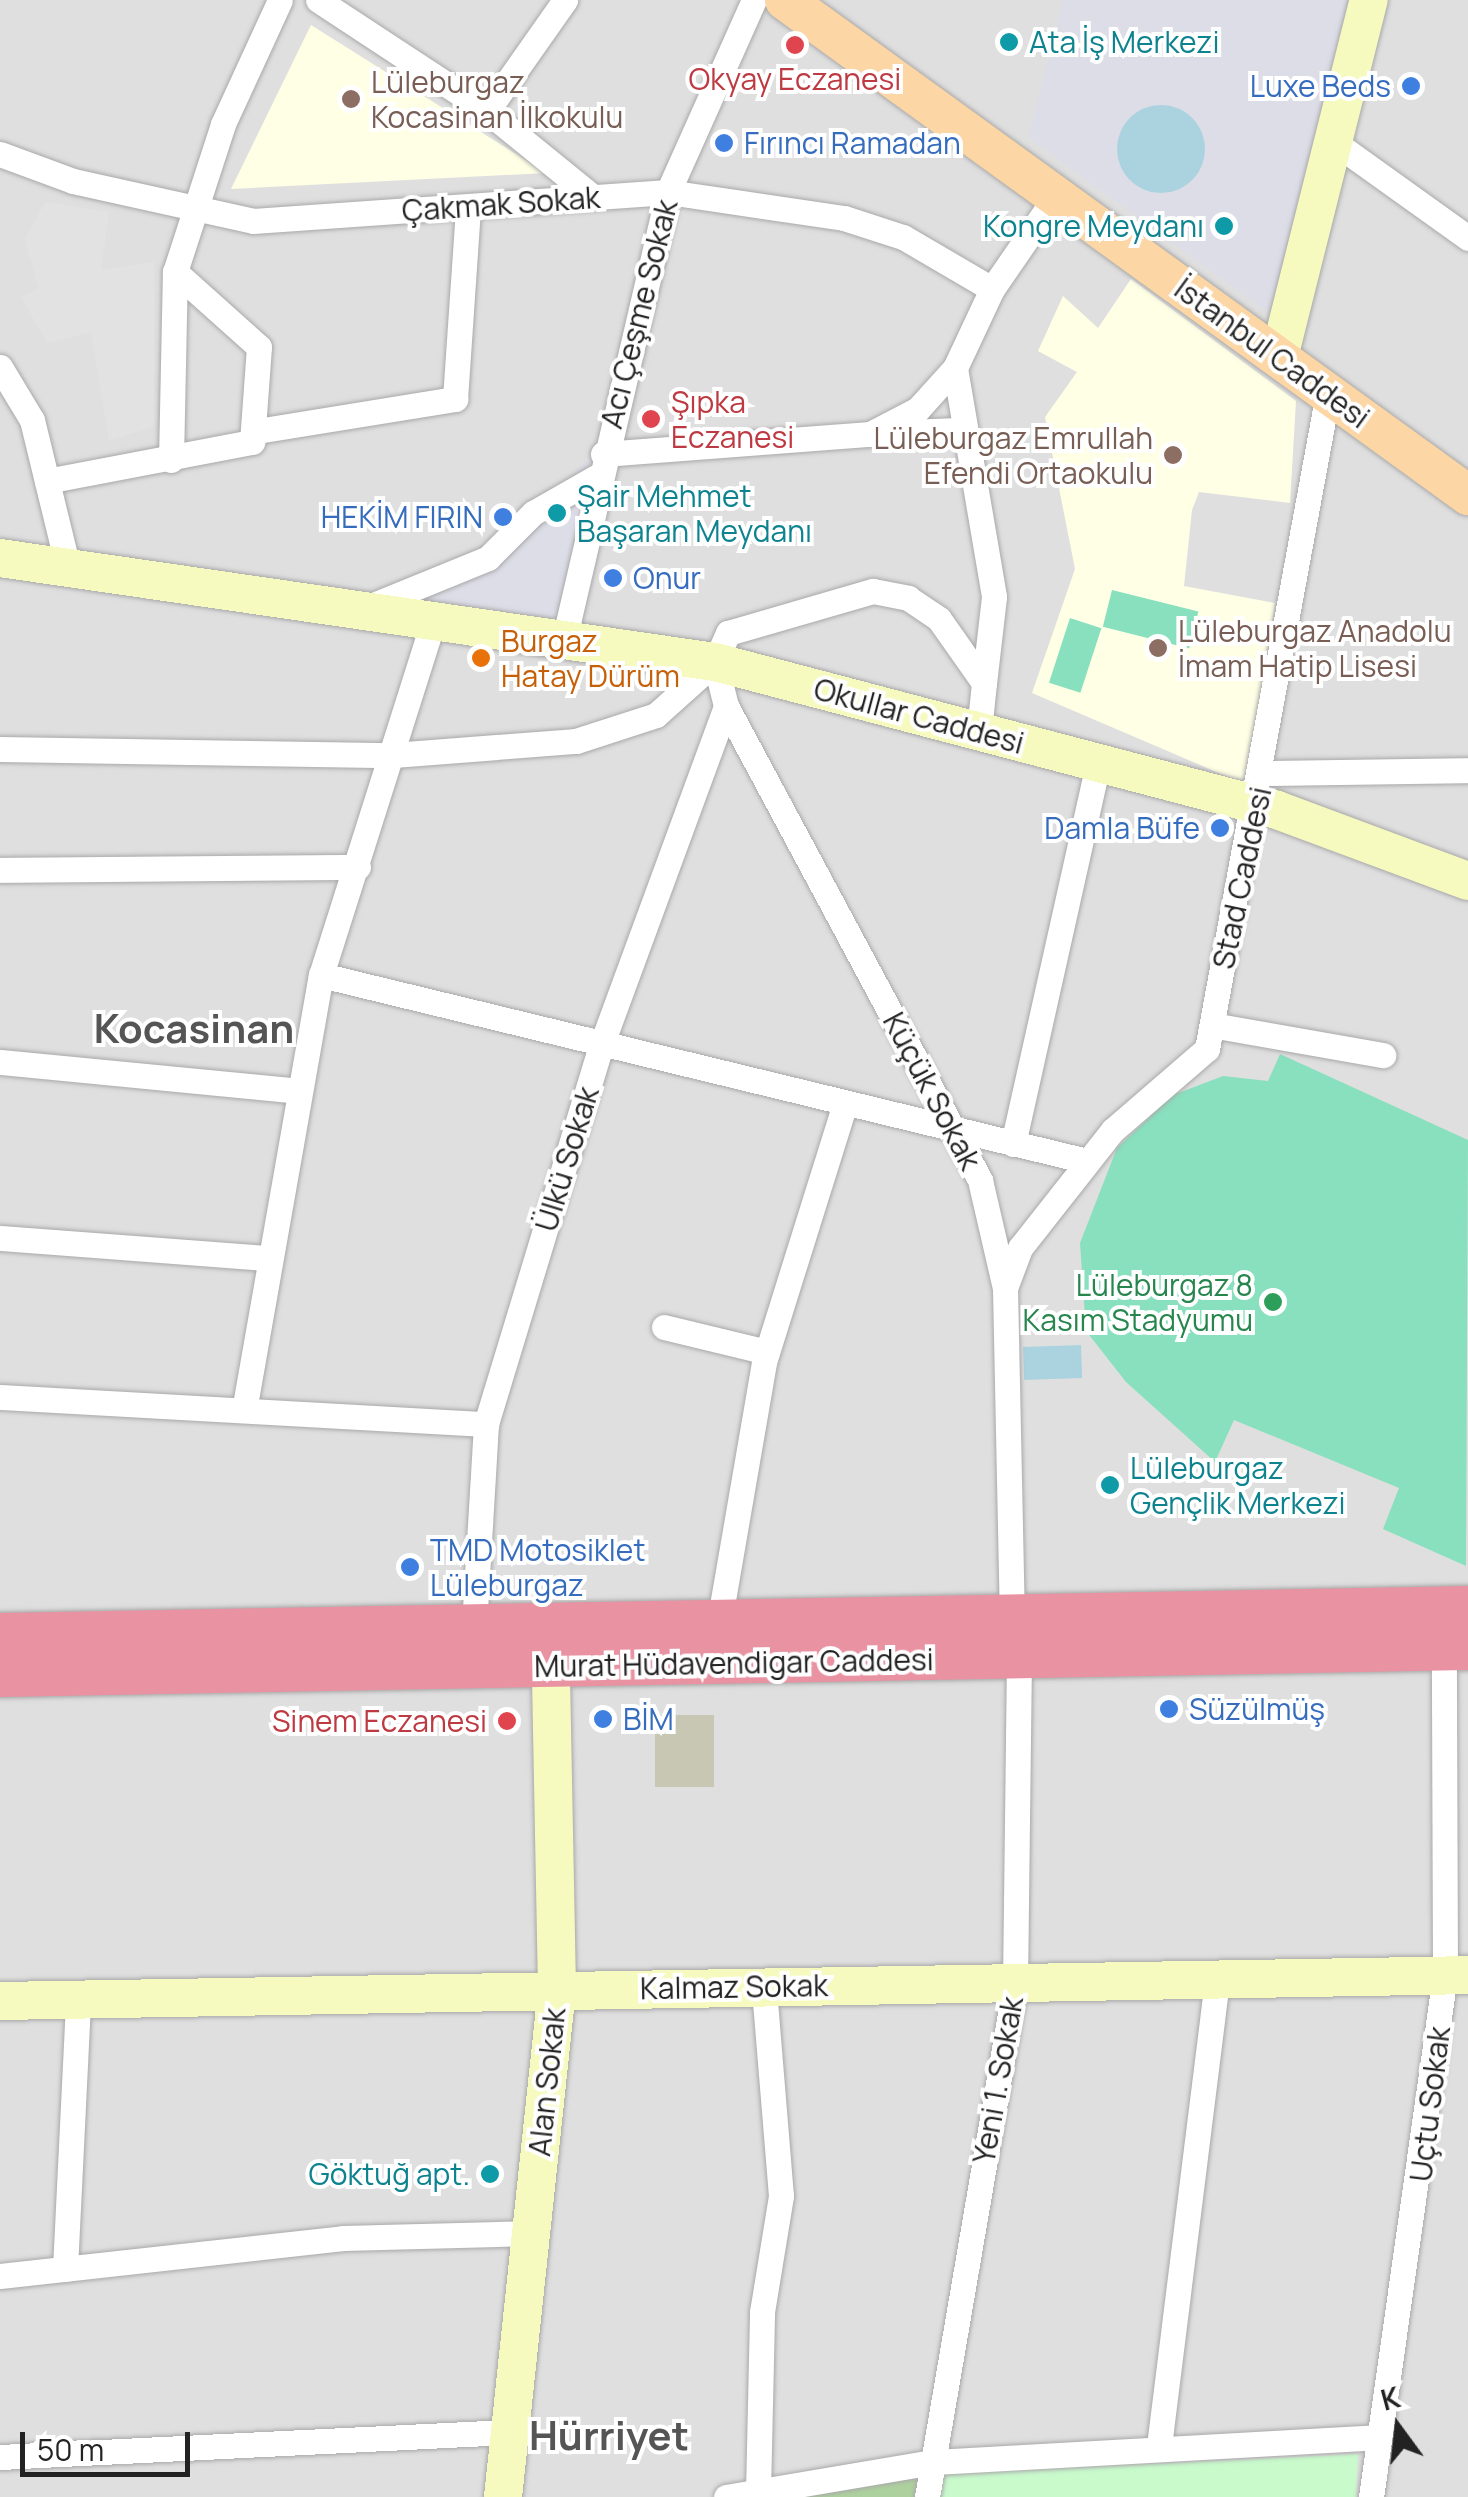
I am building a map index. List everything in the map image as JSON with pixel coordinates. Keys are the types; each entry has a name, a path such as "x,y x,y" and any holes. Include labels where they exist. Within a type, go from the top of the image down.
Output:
{"highway":[{"name":"Murat Hüdavendigar Caddesi","path":"0,1637 719,1623 1015,1638"},
{"name":"Murat Hüdavendigar Caddesi","path":"0,1673 551,1666 1015,1638 1460,1634"}],"main road":[{"name":"İstanbul Caddesi","path":"785,0 1468,495"}],"street":[{"path":"171,460 175,272 194,211 280,0"},
{"path":"318,0 487,111 593,197"},
{"path":"487,111 565,0"},
{"name":"Acı Çeşme Sokak","path":"564,640 600,466 668,192 754,0"},
{"path":"1279,357 1362,28 1383,27 1393,0"},
{"path":"1334,142 1468,238"},
{"name":"Çakmak Sokak","path":"0,154 194,211 253,221 668,192 844,218 903,237 992,289"},
{"path":"870,434 918,409 955,368 992,289 1056,196"},
{"path":"257,432 455,400 468,206"},
{"path":"47,481 244,448 257,432 259,348 175,272"},
{"path":"0,368 32,420 68,568"},
{"path":"955,368 960,430 994,598 978,731"},
{"name":"Stad Caddesi","path":"1006,1288 1020,1248 1087,1161 1190,1070 1212,1026 1261,789 1328,393"},
{"path":"0,558 356,612 488,558 533,512 600,466 870,434 960,430"},
{"path":"0,749 393,755 576,742 656,715 715,662 728,633 872,590 908,598 938,620 984,684"},
{"name":"Okullar Caddesi","path":"356,612 715,662 1098,763 1261,789 1468,882"},
{"path":"245,1404 267,1258 321,975 433,622"},
{"name":"Küçük Sokak","path":"715,662 726,706 980,1180 1006,1288 1015,1638"},
{"name":"Ülkü Sokak","path":"474,1626 486,1424 602,1046 726,706"},
{"path":"1013,1144 1098,763"},
{"path":"1261,789 1380,771 1468,770"},
{"path":"0,870 358,867"},
{"path":"321,975 844,1108 949,1126 1087,1161"},
{"path":"1212,1026 1383,1054"},
{"path":"0,1062 299,1091"},
{"path":"719,1623 767,1352 844,1108"},
{"path":"0,1238 267,1258"},
{"path":"664,1327 767,1352"},
{"path":"0,1398 245,1404 486,1424"},
{"name":"Uçtu Sokak","path":"1371,2497 1376,2438 1456,1975 1460,1634"},
{"name":"Yeni 1. Sokak","path":"927,2497 1015,1985 1015,1638"},
{"name":"Alan Sokak","path":"503,2497 556,1989 551,1666"},
{"name":"Kalmaz Sokak","path":"0,2001 1456,1975"},
{"path":"1158,2446 1217,1980"},
{"path":"758,2492 762,2312 781,2196 764,1987"},
{"path":"66,2269 78,2000"},
{"path":"0,2276 343,2238 532,2234"},
{"path":"0,2458 508,2432"},
{"path":"726,2497 932,2462 1158,2446 1376,2438"}],"shaded area":[{"path":"0,0 1468,0 1468,2497 0,2497"},
{"name":"Kongre Meydanı","path":"1063,0 1362,0 1273,316 1028,137"},
{"name":"Lüleburgaz Kocasinan İlkokulu","path":"311,25 546,173 231,189"},
{"path":"45,202 109,212 101,270 154,262 154,427 109,440 91,332 47,343 21,297 38,288 25,239"},
{"path":"1131,279 1296,401 1290,503 1199,492 1192,510 1184,586 1275,603 1247,785 1032,693 1075,569 1045,417 1077,372 1038,351 1063,296 1098,328"},
{"name":"Şair Mehmet Başaran Meydanı","path":"589,458 561,624 408,603 479,568"},
{"path":"655,1715 714,1715 714,1787 655,1787"}],"green space":[{"path":"1112,590 1198,612 1189,648 1103,627"},
{"path":"1070,618 1101,628 1080,693 1049,683"},
{"name":"Lüleburgaz 8 Kasım Stadyumu","path":"1280,1054 1468,1140 1466,1566 1383,1529 1399,1488 1234,1420 1215,1462 1126,1382 1086,1331 1080,1243 1117,1148 1173,1095 1223,1076 1268,1081"},
{"path":"1358,2454 1356,2497 939,2497 942,2474"},
{"path":"919,2476 916,2497 794,2497"}],"water":[{"path":"1161,105 1178,108 1192,118 1202,132 1202,166 1192,180 1178,190 1161,193 1144,190 1130,180 1120,166 1117,149 1120,132 1130,118 1144,108"},
{"path":"1081,1345 1082,1378 1024,1380 1023,1347"}],"place":[{"name":"Ata İş Merkezi","path":"1009,42"},
{"name":"Okyay Eczanesi","path":"795,45"},
{"name":"Luxe Beds","path":"1411,86"},
{"name":"Lüleburgaz Kocasinan İlkokulu","path":"351,99"},
{"name":"Fırıncı Ramadan","path":"724,143"},
{"name":"Kongre Meydanı","path":"1224,226"},
{"name":"Şıpka Eczanesi","path":"651,419"},
{"name":"Lüleburgaz Emrullah Efendi Ortaokulu","path":"1173,455"},
{"name":"Şair Mehmet Başaran Meydanı","path":"557,513"},
{"name":"HEKİM FIRIN","path":"503,517"},
{"name":"Onur","path":"613,578"},
{"name":"Lüleburgaz Anadolu İmam Hatip Lisesi","path":"1158,648"},
{"name":"Burgaz Hatay Dürüm","path":"481,658"},
{"name":"Damla Büfe","path":"1220,828"},
{"name":"Lüleburgaz 8 Kasım Stadyumu","path":"1273,1302"},
{"name":"Lüleburgaz Gençlik Merkezi","path":"1110,1485"},
{"name":"TMD Motosiklet Lüleburgaz","path":"410,1567"},
{"name":"Süzülmüş","path":"1169,1709"},
{"name":"BİM","path":"603,1719"},
{"name":"Sinem Eczanesi","path":"507,1721"},
{"name":"Göktuğ apt.","path":"490,2174"}],"district":[{"name":"Kocasinan","path":"194,1028"},
{"name":"Hürriyet","path":"609,2435"}]}
